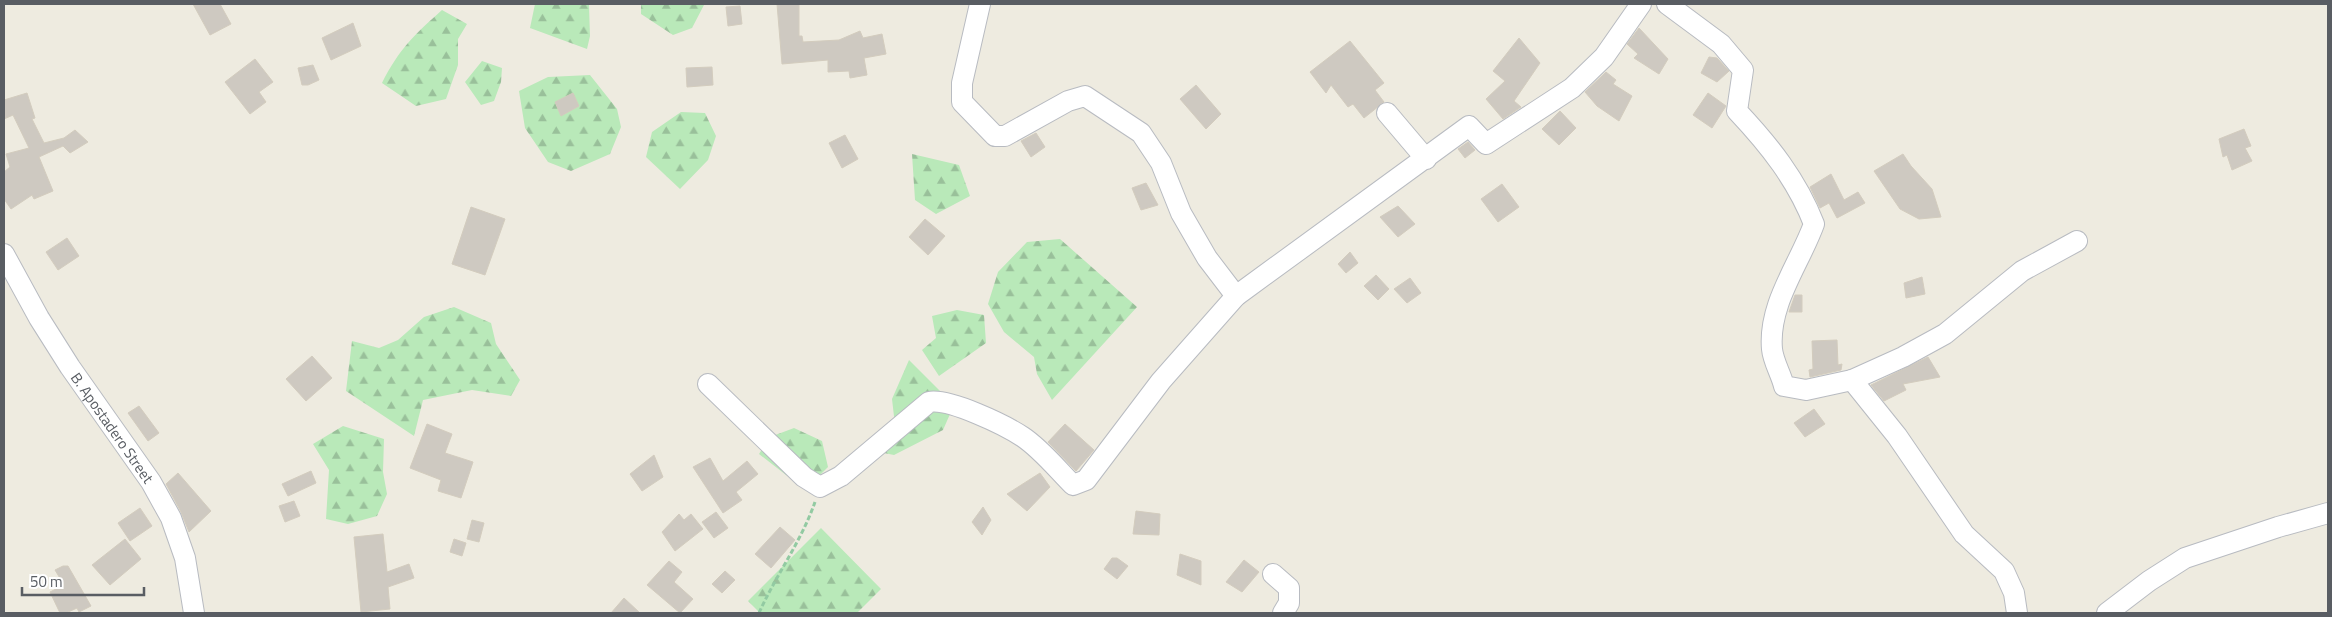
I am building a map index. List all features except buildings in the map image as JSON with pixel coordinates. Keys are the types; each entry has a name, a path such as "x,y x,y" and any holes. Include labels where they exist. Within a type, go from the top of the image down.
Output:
{"street":[{"path":"980,4 962,83 962,102 995,136 1005,136 1068,101 1085,96 1142,134 1161,163 1181,213 1207,258 1236,296"},
{"path":"708,384 792,465 820,487 841,476 929,402 936,401 970,410 1023,437 1073,485 1086,480 1161,381 1236,296 1470,126 1486,144 1572,88 1604,57 1641,4"},
{"path":"1667,4 1721,44 1744,70 1737,111 1760,135 1783,165 1805,202 1814,224 1807,244 1776,308 1772,349 1784,386 1806,390 1852,380 1903,356 1945,334 2022,271 2077,241"},
{"path":"1387,113 1426,159"},
{"name":"B. Apostadero Street","path":"4,254 65,359 151,482 171,518 185,558 194,613"},
{"path":"1852,380 1898,436 1964,534 2004,571 2014,593 2018,611"},
{"path":"2107,613 2148,581 2185,558 2278,527 2328,513"},
{"path":"1273,574 1289,588 1289,603 1282,613"}],"path":[{"path":"759,613 769,591 806,527 820,487"}],"green space":[{"path":"535,4 589,5 590,36 587,49 530,28"},
{"path":"641,4 704,5 692,28 673,35 641,14"},
{"path":"442,10 467,24 458,39 458,65 446,99 416,106 382,83 388,71 408,43"},
{"path":"482,61 502,68 501,82 494,101 481,105 465,82"},
{"path":"590,75 617,109 621,127 610,154 571,171 548,162 525,128 519,91 548,77"},
{"path":"681,112 705,113 716,136 708,160 680,189 646,157 652,132"},
{"path":"912,154 959,165 970,196 936,214 915,200"},
{"path":"1060,239 1137,307 1052,400 1037,374 1034,357 1004,332 988,304 998,272 1027,242"},
{"path":"454,307 491,323 496,344 520,380 511,396 472,390 423,400 414,436 346,391 352,341 379,348 398,340 424,317"},
{"path":"957,310 984,315 986,343 939,376 922,350 936,338 932,316"},
{"path":"909,360 954,405 943,430 894,455 869,450 895,425 892,399"},
{"path":"343,426 384,439 383,472 387,494 377,516 348,524 326,519 329,470 313,444"},
{"path":"794,428 822,441 828,467 809,486 786,475 759,454 770,437"},
{"path":"821,528 881,589 857,613 760,613 748,601"}]}
